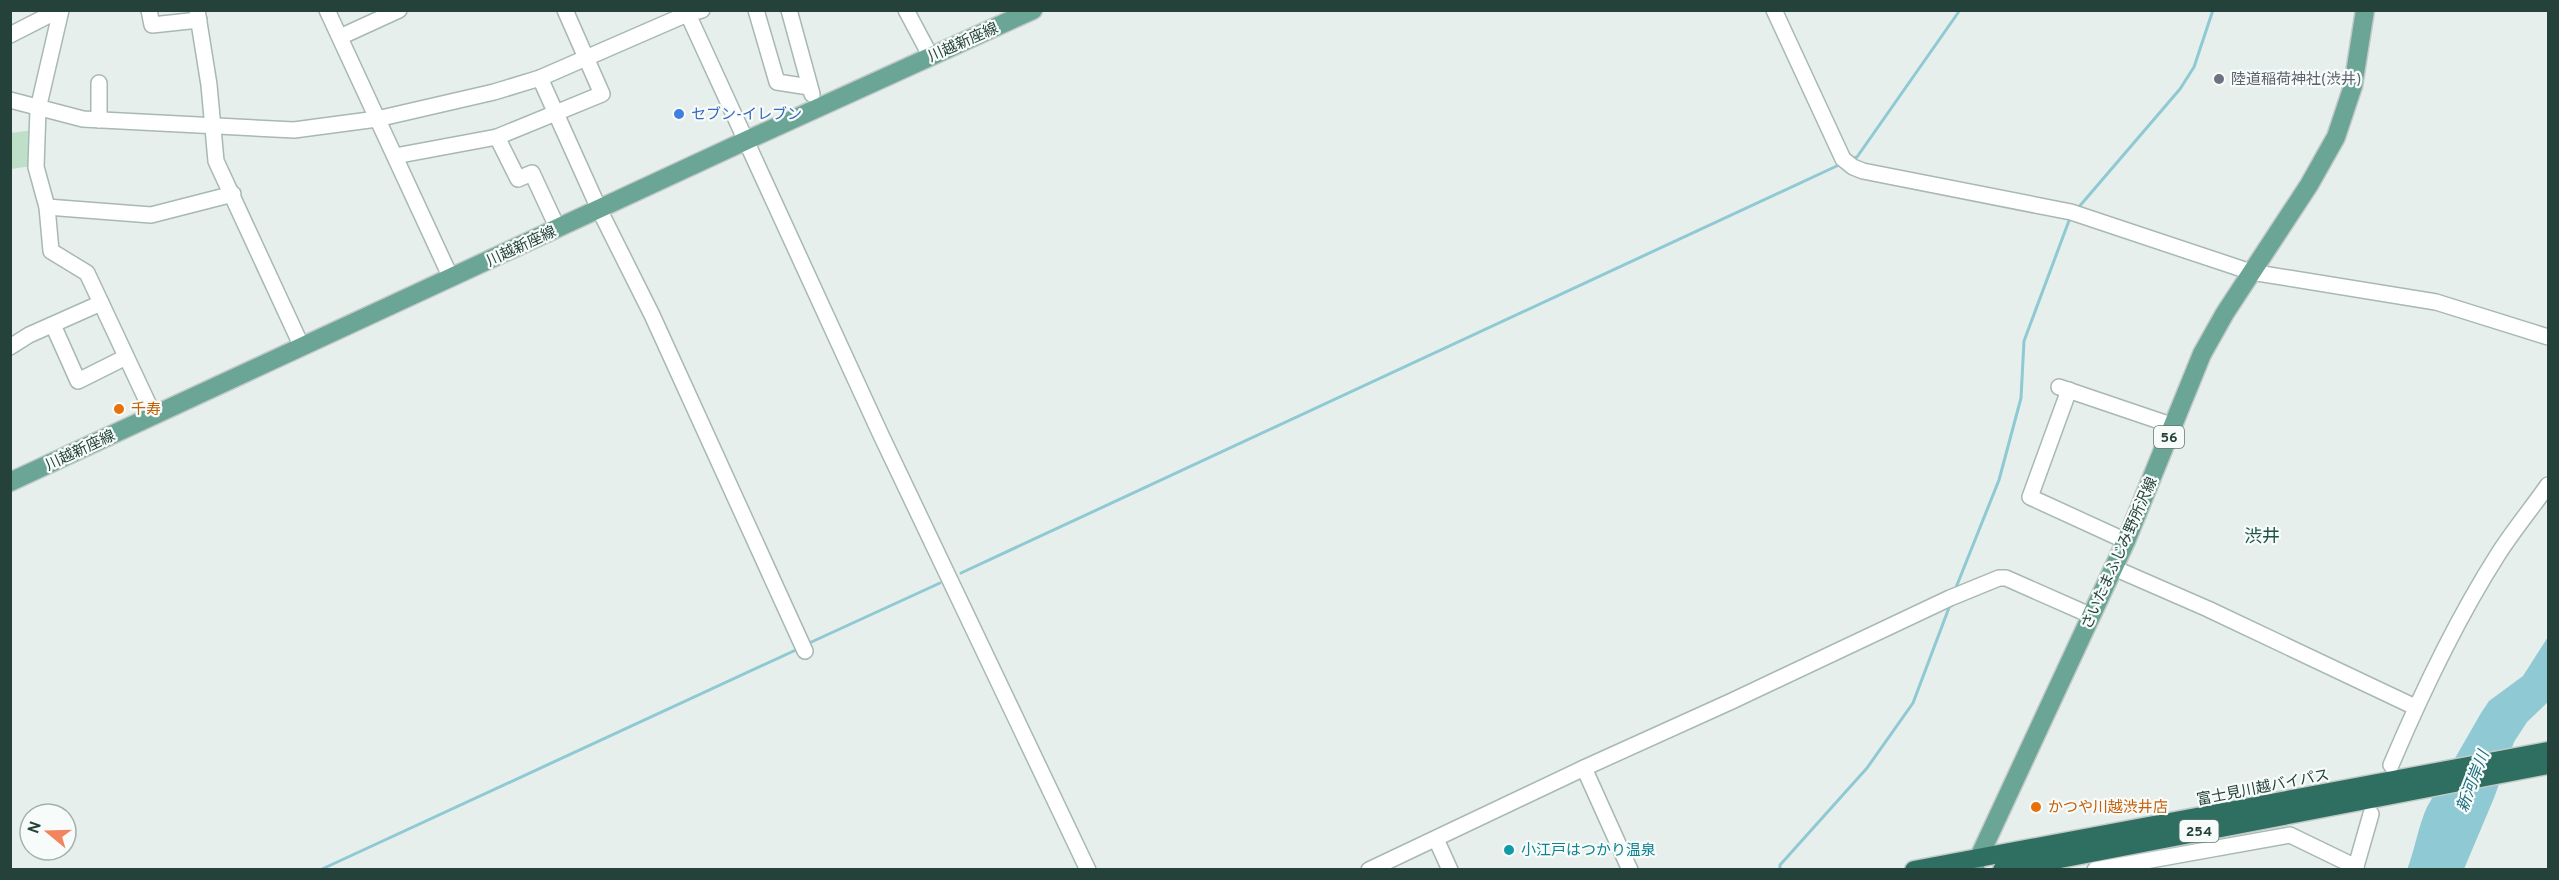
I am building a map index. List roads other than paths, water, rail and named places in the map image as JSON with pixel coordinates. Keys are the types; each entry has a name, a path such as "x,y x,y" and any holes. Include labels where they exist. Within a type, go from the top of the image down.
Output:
{"highway":[{"name":"富士見川越バイパス","path":"1914,870 1976,864 2397,779 2545,759"},
{"name":"富士見川越バイパス","path":"2002,870 2397,779"}],"main road":[{"name":"川越新座線","path":"10,482 1033,10"},
{"name":"さいたまふじみ野所沢線","path":"1976,864 2126,541 2202,354 2313,178 2336,137 2353,86 2365,10"}],"street":[{"path":"10,35 60,10"},
{"path":"60,10 38,109 36,167 47,207 51,251 87,273 154,416"},
{"path":"149,10 152,25 198,15 216,161 302,347"},
{"path":"327,10 451,278"},
{"path":"340,37 399,10"},
{"path":"394,156 498,137 602,94 565,10"},
{"path":"756,10 777,82 809,87"},
{"path":"789,10 809,87 817,108"},
{"path":"906,10 931,57"},
{"path":"1774,10 1843,159 1852,167 1875,174 2071,212 2252,272 2436,302 2548,337"},
{"path":"10,99 38,109 82,119 213,128 294,130 377,119 494,92 540,78 692,12 745,141 880,433 1089,870"},
{"path":"540,78 599,209 652,315 805,651"},
{"path":"99,82 99,120"},
{"path":"498,137 518,179 532,173 558,229"},
{"path":"47,207 152,215 233,194"},
{"path":"10,347 28,336 101,303"},
{"path":"53,325 78,381 126,357"},
{"path":"2126,541 2030,497 2064,389 2174,426"},
{"path":"2397,779 2415,706 2450,636 2483,579 2548,485"},
{"path":"2114,568 2208,609 2415,706"},
{"path":"1369,870 1950,598 1999,578 2092,616"},
{"path":"1584,768 1630,870"},
{"path":"2095,870 2290,835 2355,868 2371,814"},
{"path":"1436,838 1450,870"}],"water":[{"name":"新河岸川","path":"2548,637 2548,702 2527,722 2514,742 2494,798 2464,869 2407,870 2427,807 2481,713 2489,701 2523,676"}],"waterway":[{"path":"1852,159 1857,157 1960,10"},
{"path":"2078,208 2180,89 2194,67 2213,10"},
{"path":"961,573 1841,164"},
{"path":"1955,590 1999,480 2021,398 2024,341 2070,218"},
{"path":"807,644 940,583"},
{"path":"1780,870 1780,865 1867,768 1913,703 1950,605"},
{"path":"320,870 798,649"}],"place":[{"name":"陸道稲荷神社(渋井)","path":"2219,79"},
{"name":"セブン-イレブン","path":"679,114"},
{"name":"千寿","path":"119,409"},
{"name":"かつや川越渋井店","path":"2036,807"},
{"name":"小江戸はつかり温泉","path":"1509,850"}],"district":[{"name":"渋井","path":"2262,536"}]}
